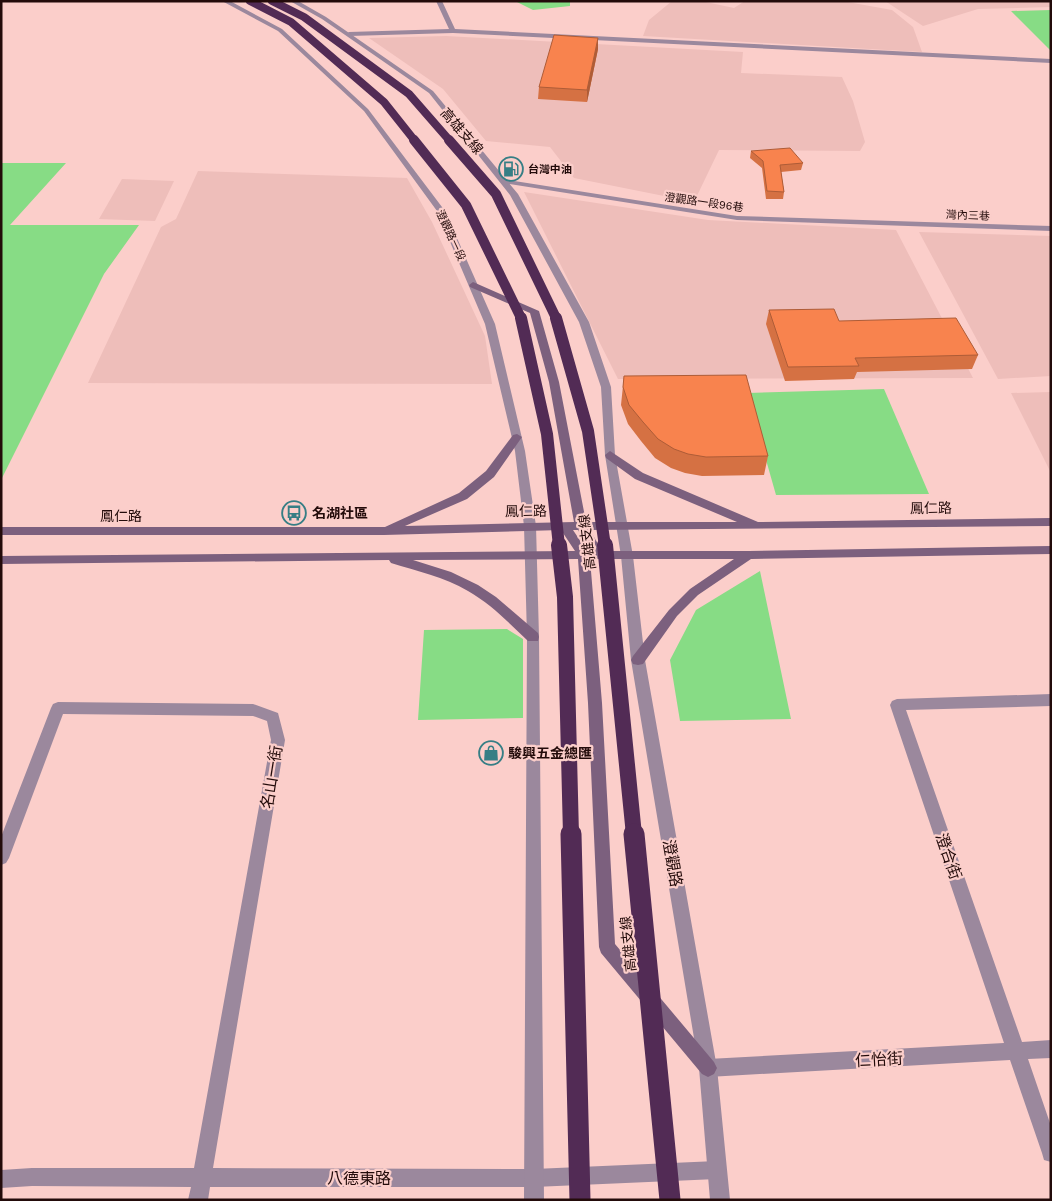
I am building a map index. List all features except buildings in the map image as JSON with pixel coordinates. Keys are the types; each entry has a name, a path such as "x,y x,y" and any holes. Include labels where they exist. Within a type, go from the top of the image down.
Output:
{"highway":[{"name":"高雄支線","path":"250,1 290,22 384,102 466,205 523,322 547,434 565,597 580,1200"},
{"name":"高雄支線","path":"272,1 304,17 409,94 496,194 559,324 588,431 603,526 670,1200"}],"main road":[{"path":"474,285 534,311 554,382 581,526 591,555 595,703 607,947 708,1068"},
{"path":"384,531 463,496 490,474 517,437"},
{"path":"610,455 639,476 757,526"},
{"name":"鳳仁路","path":"1,531 384,531 530,526 757,526 1051,522"},
{"path":"564,526 591,555"},
{"path":"1,560 531,554 750,556 1051,550"},
{"path":"375,556 431,570 466,583 534,637"},
{"path":"638,660 673,613 694,592 750,556"}],"street":[{"name":"澄觀路一段","path":"225,1 280,30 366,110 442,211 490,324 517,437 530,526 531,554"},
{"path":"293,1 350,34 431,92 514,194 584,322 606,387 610,455 622,527"},
{"path":"439,1 453,31"},
{"path":"350,34 453,31 1051,61"},
{"name":"澄觀路一段96巷","path":"504,181 737,218 904,224"},
{"name":"灣內三巷","path":"904,224 1051,229"},
{"name":"澄觀路","path":"622,527 627,556 638,660 708,1068 720,1200"},
{"path":"531,554 534,637 534,1200"},
{"name":"澄合街","path":"1051,700 897,706 1051,1153"},
{"name":"名山一街","path":"1,858 58,708 253,710 273,716 278,740 202,1178"},
{"name":"仁怡街","path":"708,1068 1051,1049"},
{"name":"八德東路","path":"1,1179 32,1177 534,1178 717,1170"},
{"path":"198,1200 202,1178"}],"shaded area":[{"path":"672,1 701,1 734,8 745,1 842,1 892,10 913,27 922,52 643,36 649,20"},
{"path":"885,1 1051,1 1051,7 978,9 923,26"},
{"path":"446,36 743,52 741,73 842,77 853,101 865,142 860,151 719,150 694,202 574,178 550,147 486,141 443,89 369,38"},
{"path":"198,171 407,178 432,222 485,336 492,384 88,383 161,227 176,219"},
{"path":"122,179 174,181 155,221 99,219"},
{"path":"524,192 708,220 896,230 973,378 618,379"},
{"path":"919,232 1051,236 1051,376 998,379"},
{"path":"1051,392 1051,473 1011,393"}],"green space":[{"path":"515,1 570,1 570,6 533,10"},
{"path":"1051,10 1051,51 1011,11"},
{"path":"1,163 66,163 10,225 139,225 104,274 1,480"},
{"path":"884,389 929,494 776,495 747,393"},
{"path":"760,571 791,719 680,721 670,660 696,610"},
{"path":"507,629 523,639 523,718 418,720 424,630"}],"place":[{"name":"台灣中油","path":"511,169"},
{"name":"名湖社區","path":"294,513"},
{"name":"駿興五金總匯","path":"491,753"}]}
